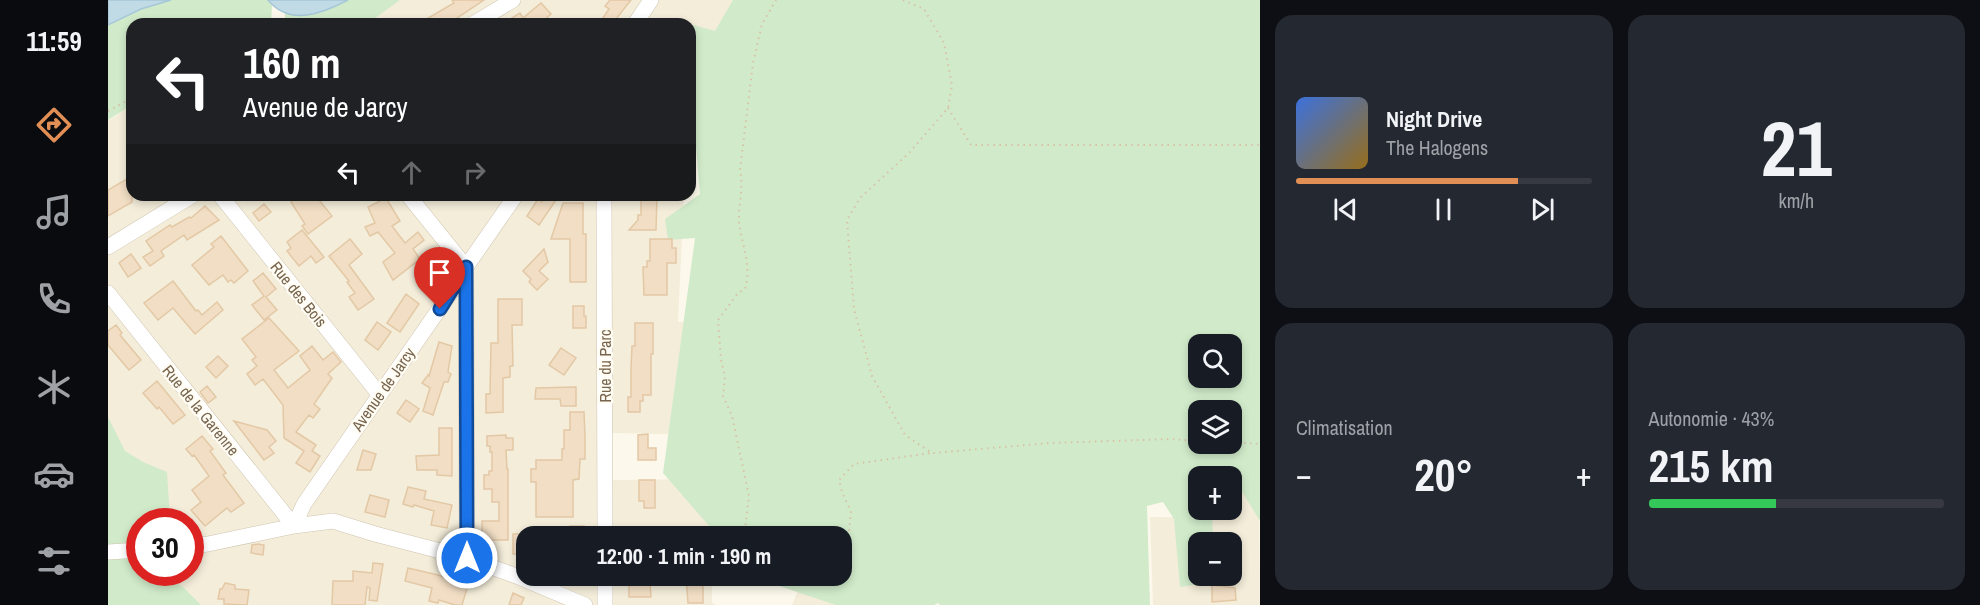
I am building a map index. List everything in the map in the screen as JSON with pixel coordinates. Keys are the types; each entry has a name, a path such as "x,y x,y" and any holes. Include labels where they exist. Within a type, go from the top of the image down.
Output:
{"street":[{"path":"483,18 513,0"},
{"path":"639,18 651,0"},
{"path":"108,247 183,201"},
{"name":"Rue des Bois","path":"224,201 379,394"},
{"path":"413,201 466,267 467,558"},
{"name":"Avenue de Jarcy","path":"294,526 304,504 452,292 466,267 512,201"},
{"name":"Rue du Parc","path":"604,201 605,526"},
{"name":"Rue de la Garenne","path":"108,293 294,526"},
{"path":"204,544 294,526 333,521 467,558 585,605"},
{"path":"108,552 126,551"},
{"path":"605,586 605,605"}],"path":[{"path":"745,526 749,496 732,416 723,396 726,376 721,360 718,320 738,293 745,289 748,281 746,254 739,221 742,177 740,170 753,63 762,24 776,0"},
{"path":"903,0 924,9 944,43 952,85 948,108 909,153 860,198 847,220 854,309 872,376 905,435 932,453"},
{"path":"108,111 126,101"},
{"path":"948,108 971,145 1260,146"},
{"path":"850,526 851,512 839,480 854,464 932,453 1051,443 1188,440"},
{"path":"1242,443 1260,444"}],"shaded area":[{"path":"383,0 740,0 714,144 696,144 696,18 351,18"},
{"path":"126,109 126,201 684,201 678,322 703,322 709,435 612,433 613,480 711,479 712,526 516,526 516,586 712,586 712,603 717,605 196,605 175,586 204,586 204,508 151,508 108,445 108,121"},
{"path":"1242,493 1259,493 1260,605 1153,605 1150,517 1242,520"},
{"path":"800,586 817,586 866,605 792,605"}],"green space":[{"path":"171,0 268,0 272,5 271,18 126,18 126,109 108,120 108,25 141,9"},
{"path":"285,0 400,0 375,18 285,18"},
{"path":"733,0 1260,0 1260,521 1242,492 1242,466 1188,466 1188,520 1212,520 1213,532 1188,532 1188,586 1180,587 1174,519 1163,502 1147,506 1150,605 940,605 938,603 934,605 836,605 779,586 852,586 852,526 709,526 663,473 695,238 668,240 665,219 690,201 696,201 696,197 700,194 696,147 696,26 715,31"},
{"path":"108,417 125,451 167,472 169,508 126,508 126,586 181,586 201,605 108,605"}],"water":[{"path":"108,0 171,0 141,9 108,25"},
{"path":"268,0 348,0 318,13 296,15 286,13"}],"building":[{"path":"452,0 484,0 457,18 428,18 454,3"},
{"path":"610,0 631,0 617,18 603,18 609,9 605,6"},
{"path":"541,3 551,14 547,18 523,18"},
{"path":"520,13 523,18 512,18"},
{"path":"126,180 126,201 132,202 108,216 108,190"},
{"path":"320,201 332,216 308,234 302,226 305,224 291,202"},
{"path":"380,201 388,201 400,221 392,226 405,243 418,232 424,240 413,249 420,259 393,280 383,262 395,253 378,232 370,236 365,227 375,223 368,207"},
{"path":"537,201 555,201 539,225 527,216"},
{"path":"641,201 657,201 656,230 629,230 638,220 638,215 641,215"},
{"path":"563,203 583,203 583,234 586,234 586,282 570,282 570,239 551,239"},
{"path":"264,204 271,212 259,221 253,213"},
{"path":"205,206 219,220 187,240 184,235 161,251 164,256 150,266 143,257 153,251 146,241 170,225 172,227 191,218"},
{"path":"302,230 324,257 316,263 311,256 299,266 287,251 291,248 287,242"},
{"path":"221,236 248,271 234,283 231,280 228,282 223,275 209,285 192,265 214,247 211,244"},
{"path":"350,239 362,254 349,265 374,299 358,310 349,297 355,293 347,282 349,281 329,256"},
{"path":"650,239 672,239 672,248 676,248 676,263 667,263 667,295 644,295 643,267 647,267 647,261 650,261"},
{"path":"544,249 548,262 539,271 548,279 537,290 523,271"},
{"path":"131,254 141,268 128,277 119,263"},
{"path":"263,273 276,289 266,297 277,310 264,320 252,305 264,296 253,281"},
{"path":"173,281 196,311 198,310 202,315 217,302 223,310 195,334 173,308 158,320 144,303"},
{"path":"406,294 419,304 400,332 387,323"},
{"path":"498,299 522,299 522,325 512,325 513,366 510,366 510,377 503,378 503,412 486,413 486,394 490,394 491,343 498,343"},
{"path":"573,306 584,306 586,328 573,328"},
{"path":"269,318 299,351 274,370 288,388 310,370 300,356 312,346 323,360 333,352 341,362 328,374 332,378 314,404 320,409 313,418 309,415 296,432 316,445 312,451 320,456 310,472 296,463 304,451 284,438 283,405 263,379 255,385 247,374 257,366 252,360 256,357 242,339"},
{"path":"377,322 391,332 378,350 365,340"},
{"path":"635,323 653,323 651,395 643,395 643,401 640,401 640,412 628,412 628,397 631,397"},
{"path":"116,325 122,333 120,335 141,360 129,370 108,345 108,331"},
{"path":"439,342 452,346 448,372 451,374 448,382 444,382 433,415 423,411 430,388 422,383 429,376"},
{"path":"561,348 576,358 564,375 549,365"},
{"path":"218,356 228,366 216,378 206,367"},
{"path":"157,381 185,415 173,424 143,393"},
{"path":"207,386 216,397 208,403 200,392"},
{"path":"576,387 576,406 561,406 560,399 535,399 536,388"},
{"path":"406,400 419,409 410,422 397,413"},
{"path":"570,412 584,412 585,436 585,459 580,459 579,479 573,480 573,517 536,517 536,482 531,482 531,469 536,469 536,460 562,460 564,430 570,430"},
{"path":"234,421 267,430 276,441 269,447 274,453 264,460"},
{"path":"439,428 452,428 452,476 437,475 437,470 417,470 416,456 439,455"},
{"path":"648,434 648,448 656,448 656,460 638,460 638,435"},
{"path":"506,435 506,438 513,438 513,450 506,450 508,540 482,540 482,521 499,521 499,502 492,502 492,489 484,489 484,475 489,475 489,471 492,471 492,452 490,452 490,446 487,446 487,436"},
{"path":"202,436 213,449 210,451 226,473 223,475 244,503 231,512 227,508 205,526 204,508 194,508 201,502 192,490 209,476 194,455 192,456 186,449"},
{"path":"363,450 376,454 371,470 357,470"},
{"path":"639,480 655,480 655,508 644,508 644,501 639,501"},
{"path":"408,487 426,491 424,499 452,505 447,528 431,525 434,511 403,504"},
{"path":"370,495 389,500 385,517 365,512"},
{"path":"513,534 516,534 516,554 513,554"},
{"path":"252,545 264,545 263,555 251,553"},
{"path":"373,563 383,564 377,601 369,600 370,588 367,587 365,605 332,605 333,581 353,581 353,571 372,573"},
{"path":"408,568 468,585 462,605 439,600 438,603 429,601 432,588 405,581"},
{"path":"225,583 235,585 235,589 249,590 247,605 224,604 224,599 218,599 220,589"},
{"path":"629,586 650,586 651,597 629,597"},
{"path":"687,586 703,586 703,603 688,603"},
{"path":"1212,586 1235,588 1236,600 1212,602"},
{"path":"513,593 524,598 521,605 509,605"}],"route":[{"path":"440,309 466,267 467,558"}]}
